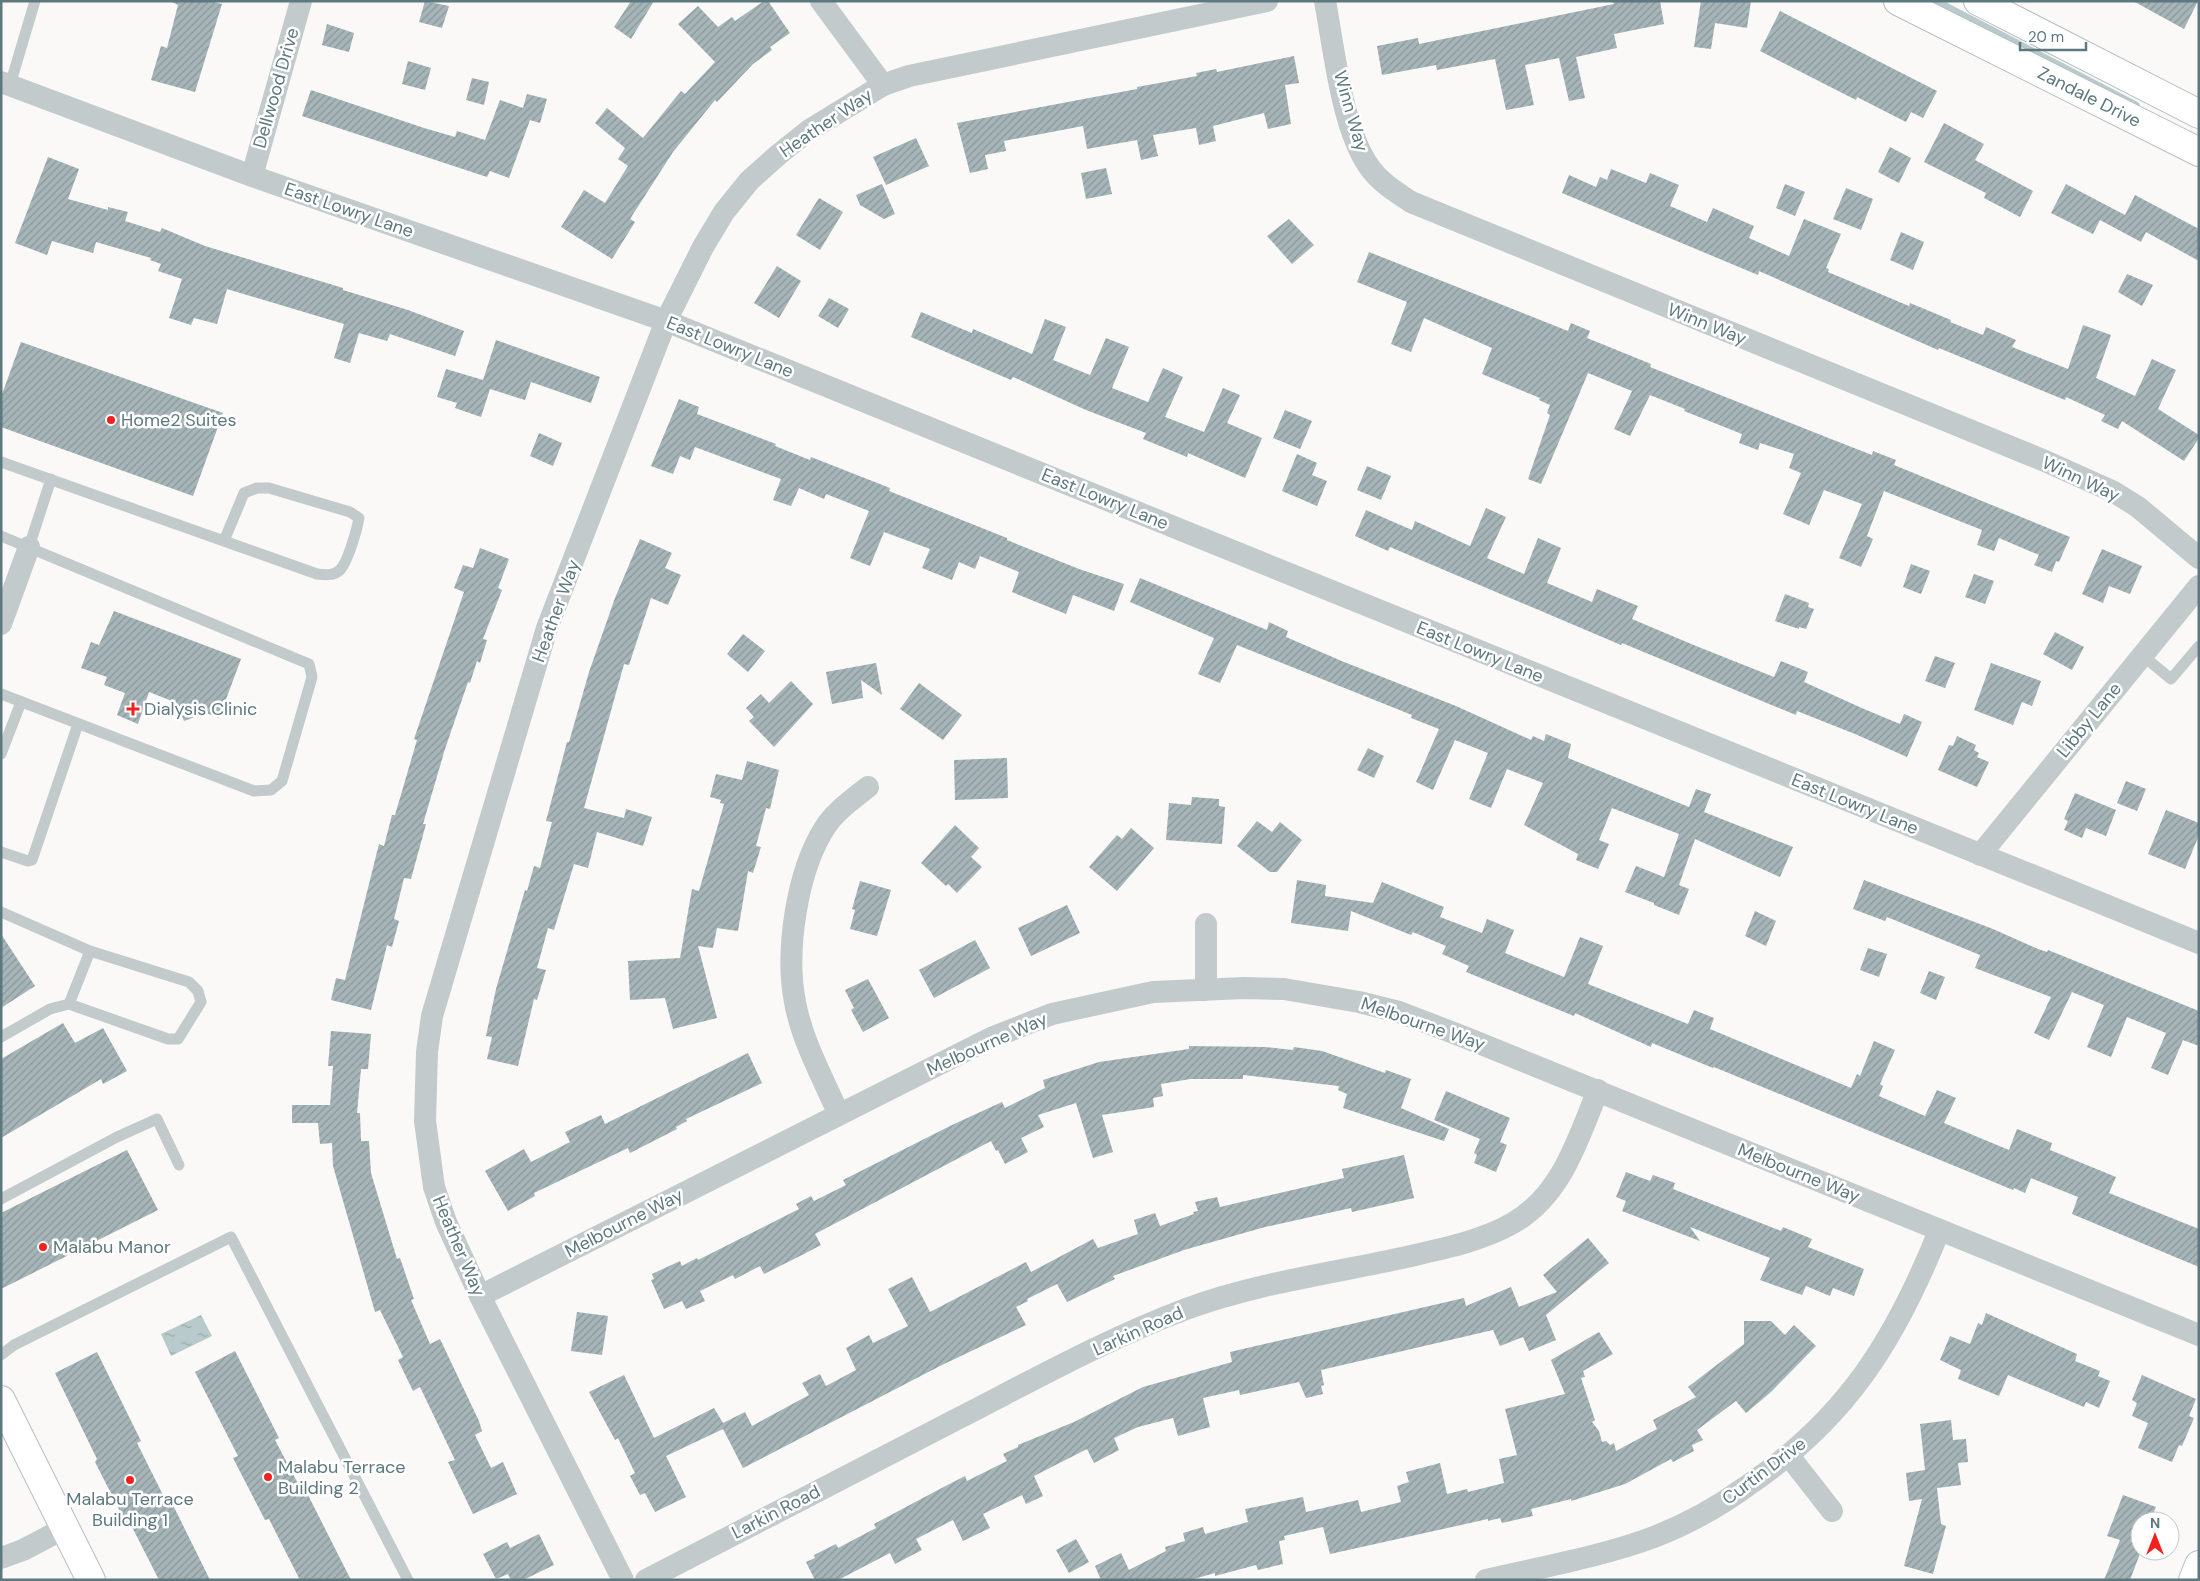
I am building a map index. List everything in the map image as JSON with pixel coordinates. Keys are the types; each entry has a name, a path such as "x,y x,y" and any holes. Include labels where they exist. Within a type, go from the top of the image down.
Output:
{"street":[{"name":"Dellwood Drive","path":"252,176 301,1"},
{"path":"821,1 883,85"},
{"name":"Heather Way","path":"623,1580 480,1296 446,1222 434,1187 428,1156 425,1086 432,1016 547,628 666,321 703,247 724,212 749,181 808,131 883,85 908,76 1267,1"},
{"name":"Winn Way","path":"1325,1 1347,110 1359,151 1370,169 1394,192 1411,202 1439,214 2045,461 2114,492 2138,507 2199,558"},
{"name":"Zandale Drive","path":"1898,1 2199,152"},
{"name":"Zandale Drive","path":"1978,1 2199,114"},
{"name":"East Lowry Lane","path":"6,84 252,176 666,321 2199,943"},
{"path":"2,617 29,548"},
{"name":"Libby Lane","path":"1980,855 2199,586"},
{"path":"839,1115 809,1048 795,1002 792,978 792,932 801,889 814,850 824,828 868,787"},
{"path":"1206,924 1206,990"},
{"name":"Melbourne Way","path":"480,1296 991,1038 1052,1014 1153,992 1284,989 1359,1002 1399,1012 1598,1090 1939,1231 2199,1335"},
{"name":"Larkin Road","path":"646,1580 994,1400 1127,1334 1172,1314 1241,1292 1433,1251 1490,1234 1514,1222 1545,1197 1557,1180 1570,1158 1598,1090"},
{"name":"Curtin Drive","path":"1486,1580 1596,1555 1656,1536 1720,1505 1789,1456 1821,1426 1860,1380 1881,1350 1919,1283 1939,1231"},
{"path":"1,1400 91,1580"},
{"path":"1789,1456 1832,1511"},
{"path":"1,1558 23,1550 65,1528"},
{"path":"2193,1580 2199,1565"}],"lane":[{"path":"6,84 36,1"},
{"path":"1,462 317,574 330,575 340,570 357,533 360,518 350,512 269,488 257,488 244,494 224,541"},
{"path":"29,548 51,480"},
{"path":"1,536 309,664 312,677 282,781 271,790 254,791 1,694"},
{"path":"2142,655 2171,679 2199,646"},
{"path":"1,754 21,702"},
{"path":"1,852 28,861 32,860 78,724"},
{"path":"1,912 90,951 189,982 198,991 201,1002 181,1035 174,1040 70,1004 50,1009 1,1037"},
{"path":"70,1004 90,951"},
{"path":"1,1199 118,1137 157,1119 179,1165"},
{"path":"1,1354 14,1345 231,1237 408,1580"}],"water":[{"path":"201,1315 212,1336 171,1356 161,1334"}],"building":[{"path":"170,1 210,1 222,4 195,92 151,80 161,46 167,48 178,5"},
{"path":"425,1 449,6 442,28 419,22"},
{"path":"631,1 654,1 631,39 614,27"},
{"path":"764,1 768,1 790,33 770,47 772,50 753,64 717,102 715,100 673,152 630,219 635,222 612,259 561,227 584,190 605,203 628,166 618,159 625,148 595,123 607,108 643,138 681,91 685,94 715,62 678,24 698,6 718,27 732,17 735,21"},
{"path":"1613,1 1660,1 1664,24 1614,34 1617,48 1576,57 1585,98 1569,101 1559,58 1525,65 1534,105 1506,110 1495,59 1437,70 1436,65 1382,75 1377,46 1418,38 1419,44 1614,4"},
{"path":"1701,1 1751,1 1747,28 1715,23 1711,49 1694,47"},
{"path":"2133,1 2198,1 2184,29"},
{"path":"1780,11 1937,91 1923,118 1911,112 1906,122 1857,97 1856,100 1760,51"},
{"path":"327,24 354,33 349,52 322,45"},
{"path":"1294,56 1299,83 1285,85 1291,124 1268,129 1264,113 1213,126 1216,141 1199,145 1196,128 1153,135 1158,156 1141,160 1137,140 1087,149 1083,126 1004,141 1006,151 985,155 988,169 970,173 957,123 1137,89 1137,87 1197,76 1196,73 1216,69 1217,72"},
{"path":"408,61 431,68 425,90 402,84"},
{"path":"472,78 489,82 484,105 466,100"},
{"path":"311,90 455,137 457,131 485,140 500,100 523,108 527,94 547,99 540,123 530,120 509,178 490,171 487,177 302,116"},
{"path":"1944,123 1984,144 1975,160 2033,191 2020,217 1984,198 1986,193 1924,162"},
{"path":"916,138 929,166 886,185 873,157"},
{"path":"1890,147 1911,158 1899,183 1878,172"},
{"path":"48,157 79,169 68,199 108,210 108,207 128,212 125,221 160,232 162,228 205,246 343,288 343,290 408,310 464,331 455,356 390,334 387,341 359,333 350,363 334,358 344,324 227,289 217,324 194,318 191,325 169,318 182,279 158,271 161,264 150,260 151,258 96,242 93,253 52,241 47,255 15,243"},
{"path":"1106,168 1112,194 1086,199 1081,173"},
{"path":"1611,169 1646,183 1650,173 1679,185 1670,206 1707,222 1713,208 1754,226 1749,238 1789,256 1804,219 1841,234 1826,268 1829,269 1828,272 1909,306 1910,303 1983,335 1986,327 2016,340 2012,347 2068,369 2083,325 2111,335 2096,378 2135,396 2152,359 2176,370 2158,409 2199,435 2199,438 2184,461 2122,421 2118,429 2101,421 2105,415 2066,397 2065,400 1939,348 1938,350 1759,271 1758,275 1562,193 1569,175 1596,187 1600,177 1607,180"},
{"path":"882,184 895,214 884,219 860,205 856,195"},
{"path":"1785,184 1805,192 1795,216 1776,208"},
{"path":"2066,184 2125,215 2135,195 2199,229 2199,261 2146,232 2141,242 2100,220 2093,234 2051,213"},
{"path":"1846,188 1873,199 1861,230 1833,219"},
{"path":"819,198 843,212 820,250 796,235"},
{"path":"1289,219 1314,245 1292,264 1267,236"},
{"path":"1901,232 1924,242 1913,270 1890,260"},
{"path":"1369,252 1568,331 1571,323 1590,331 1587,338 1651,364 1650,367 1872,455 1873,451 1896,460 1894,465 2070,537 2059,562 2056,561 2052,572 2034,565 2039,555 1999,538 1994,551 1977,545 1982,530 1884,491 1867,536 1873,539 1861,567 1839,558 1862,504 1824,490 1809,525 1783,514 1801,473 1789,468 1794,454 1760,443 1758,450 1739,443 1742,434 1650,395 1630,436 1614,429 1632,391 1588,373 1541,484 1528,479 1550,415 1547,413 1550,405 1539,400 1540,398 1482,374 1492,348 1424,318 1411,352 1391,344 1407,302 1357,282"},
{"path":"777,266 801,281 779,318 754,303"},
{"path":"2127,274 2153,285 2142,306 2118,292"},
{"path":"829,298 849,309 838,328 818,316"},
{"path":"921,312 972,333 973,329 1032,354 1045,319 1066,327 1053,360 1090,375 1106,338 1129,347 1112,388 1148,402 1163,368 1183,377 1165,417 1204,432 1223,388 1240,395 1227,423 1262,438 1245,478 1188,453 1187,457 1143,439 1146,433 1086,410 1013,377 1011,380 911,337"},
{"path":"496,340 600,377 591,403 531,382 525,400 490,389 481,417 455,408 457,403 437,397 446,369 483,380"},
{"name":"Home2 Suites","path":"21,342 223,413 193,496 1,427 1,397"},
{"path":"679,399 699,407 697,414 776,444 775,446 810,460 811,457 890,488 889,491 1079,569 1124,584 1114,611 1073,595 1066,614 1012,592 1019,572 980,556 975,569 959,562 952,580 922,568 930,549 884,532 870,566 850,558 869,511 826,494 824,499 799,488 791,506 773,500 781,479 695,447 690,460 680,456 673,474 651,466"},
{"path":"1285,410 1312,421 1300,449 1273,438"},
{"path":"539,433 562,443 553,466 530,456"},
{"path":"1297,454 1317,463 1312,475 1327,481 1317,506 1282,491"},
{"path":"1367,466 1391,476 1381,500 1357,490"},
{"path":"1486,508 1506,517 1487,558 1524,574 1538,538 1561,548 1547,583 1592,602 1597,589 1638,606 1632,619 1696,646 1774,677 1781,661 1808,672 1804,682 1864,709 1900,724 1904,714 1922,722 1907,757 1797,711 1796,715 1622,643 1621,645 1390,547 1388,551 1355,536 1366,510 1412,530 1415,521 1470,546"},
{"path":"640,539 672,553 665,568 681,575 668,605 651,598 629,665 624,664 584,808 624,818 626,809 652,817 643,846 597,832 588,868 574,864 554,930 548,928 537,968 546,970 537,1000 534,999 518,1066 487,1059 492,1037 486,1036 496,989 525,890 527,891 534,866 540,868 552,822 546,821 567,742 569,742 589,672 615,598"},
{"path":"480,548 509,559 498,588 502,590 483,639 487,640 480,663 477,661 470,683 468,682 445,749 423,824 426,824 411,879 404,878 394,919 399,921 392,947 387,945 371,1010 331,1000 336,978 345,980 379,844 384,846 392,815 395,815 417,740 414,739 464,592 454,588 463,565 473,568"},
{"path":"2102,549 2142,566 2130,594 2109,586 2103,603 2082,594"},
{"path":"1911,564 1930,571 1921,594 1903,587"},
{"path":"1974,574 1994,581 1985,604 1965,597"},
{"path":"1140,578 1267,630 1269,622 1288,631 1286,637 1456,706 1531,740 1533,736 1544,741 1546,734 1571,744 1568,758 1689,807 1696,789 1711,794 1704,812 1793,847 1780,877 1695,839 1679,885 1689,889 1679,915 1625,892 1636,866 1664,877 1679,834 1612,808 1599,840 1609,844 1598,869 1576,860 1578,854 1524,825 1543,783 1507,769 1491,808 1469,799 1488,753 1455,740 1433,790 1416,782 1439,729 1411,718 1412,715 1237,645 1220,683 1198,674 1214,638 1130,602"},
{"path":"1785,594 1809,603 1808,607 1814,609 1806,629 1799,627 1799,629 1775,621"},
{"path":"114,611 241,659 219,718 201,711 200,715 184,721 177,703 149,692 138,724 117,715 125,693 104,685 107,677 81,668 91,642 99,645"},
{"path":"2055,632 2084,647 2072,670 2043,654"},
{"path":"743,634 765,651 748,672 727,654"},
{"path":"1935,656 1955,663 1945,688 1925,681"},
{"path":"876,663 882,695 861,680 863,698 832,704 826,672"},
{"path":"1991,663 2041,681 2032,706 2022,702 2013,725 1974,710"},
{"path":"791,681 813,704 774,747 749,721 754,717 746,708 761,694 769,703"},
{"path":"919,683 962,715 943,740 900,709"},
{"path":"1957,736 1976,745 1974,750 1979,753 1977,757 1989,762 1977,787 1938,770 1949,745 1953,746"},
{"path":"1368,748 1384,756 1374,778 1357,770"},
{"path":"1007,758 1008,798 955,800 954,760"},
{"path":"747,761 779,770 770,809 766,808 756,846 761,847 753,873 748,871 738,931 717,928 713,948 698,946 717,1018 673,1029 665,998 630,1000 628,961 680,958 692,889 699,891 724,804 720,803 721,800 710,797 716,774 742,780"},
{"path":"2126,781 2146,789 2137,811 2117,803"},
{"path":"2075,793 2116,810 2106,836 2086,828 2082,838 2064,830 2068,821 2064,819"},
{"path":"1192,797 1219,799 1219,806 1225,807 1222,844 1166,840 1169,803 1191,805"},
{"path":"2166,810 2199,823 2199,835 2185,869 2148,854"},
{"path":"1257,821 1272,832 1280,822 1302,840 1277,872 1270,872 1237,846"},
{"path":"955,825 979,848 971,857 982,867 957,893 948,884 946,886 921,863"},
{"path":"1131,828 1154,848 1117,891 1089,867 1117,835 1122,839"},
{"path":"1297,880 1326,885 1325,896 1373,903 1382,882 1444,907 1440,917 1482,933 1487,919 1514,930 1505,953 1564,977 1580,937 1603,946 1588,984 1688,1024 1694,1010 1714,1018 1710,1029 1851,1088 1857,1074 1860,1076 1874,1041 1895,1050 1880,1084 1883,1086 1879,1096 1925,1116 1937,1090 1956,1098 1944,1123 2009,1150 2017,1129 2052,1143 2050,1150 2116,1177 2109,1193 2199,1229 2199,1267 2072,1214 2078,1197 2031,1178 2025,1193 2014,1188 2013,1190 1714,1067 1652,1043 1651,1047 1575,1013 1574,1016 1466,972 1469,966 1442,954 1446,946 1413,932 1411,935 1351,911 1348,931 1291,923"},
{"path":"1864,880 1993,929 2038,949 2047,952 2048,950 2199,1011 2199,1046 2183,1040 2168,1075 2151,1068 2166,1033 2127,1017 2111,1057 2087,1047 2104,1005 2072,992 2049,1040 2034,1033 2051,997 1975,968 1980,955 1887,917 1885,921 1853,909"},
{"path":"860,881 891,890 877,936 850,929 855,910 852,909"},
{"path":"1067,905 1080,933 1031,956 1018,928"},
{"path":"1755,911 1776,921 1766,946 1745,936"},
{"path":"1,934 35,986 1,1008"},
{"path":"975,940 990,968 934,998 919,970"},
{"path":"1868,948 1887,954 1879,977 1860,970"},
{"path":"1929,971 1945,977 1936,1000 1920,993"},
{"path":"868,979 889,1018 863,1032 851,1010 854,1008 845,990"},
{"path":"63,1023 75,1043 103,1028 127,1071 103,1084 101,1079 1,1138 1,1059"},
{"path":"331,1031 371,1034 368,1069 361,1069 357,1113 360,1113 361,1141 369,1141 371,1173 397,1259 400,1258 414,1299 411,1300 430,1344 440,1339 479,1421 482,1431 475,1435 491,1468 503,1462 517,1494 473,1514 448,1462 455,1460 420,1387 413,1391 398,1360 403,1357 380,1310 375,1312 333,1166 332,1143 320,1144 318,1123 292,1123 292,1105 330,1105 333,1066 328,1066"},
{"path":"1189,1046 1265,1047 1293,1050 1294,1047 1322,1051 1385,1073 1386,1070 1411,1079 1401,1108 1449,1129 1444,1141 1343,1108 1347,1094 1338,1090 1339,1086 1243,1075 1243,1079 1190,1079 1161,1084 1163,1096 1153,1098 1154,1107 1102,1115 1113,1152 1093,1158 1076,1103 1038,1115 1044,1127 1021,1138 1028,1152 1005,1164 991,1141 815,1234 821,1245 804,1254 764,1274 760,1266 735,1279 733,1275 700,1291 705,1301 686,1309 682,1301 664,1309 651,1280 654,1279 652,1274 680,1261 682,1266 697,1258 698,1260 799,1209 796,1204 811,1196 814,1201 846,1185 843,1180 952,1125 1002,1102 1005,1108 1045,1088 1043,1080 1099,1062 1189,1049"},
{"path":"748,1053 762,1083 686,1119 687,1121 676,1127 677,1129 630,1153 628,1148 534,1193 535,1196 508,1211 485,1171 524,1149 531,1162 570,1142 565,1132 601,1115 605,1124"},
{"path":"1446,1091 1510,1118 1500,1142 1507,1145 1496,1172 1474,1163 1477,1155 1474,1153 1480,1139 1434,1120"},
{"name":"Malabu Manor","path":"127,1150 158,1210 1,1289 1,1213"},
{"path":"1404,1155 1414,1198 1352,1212 1351,1208 1265,1227 1184,1250 1113,1276 1115,1279 1067,1302 1057,1284 1027,1299 1028,1301 1016,1307 1026,1325 940,1366 743,1468 723,1429 666,1456 686,1497 655,1512 645,1493 640,1495 630,1476 635,1473 618,1438 615,1440 589,1392 624,1375 654,1438 714,1408 723,1423 745,1412 752,1426 809,1395 802,1383 820,1374 826,1386 856,1370 846,1348 869,1335 873,1343 908,1326 888,1289 912,1277 930,1312 1026,1262 1031,1272 1093,1239 1098,1248 1138,1234 1134,1220 1155,1213 1160,1226 1194,1214 1193,1212 1198,1211 1195,1202 1217,1197 1220,1207 1344,1178 1342,1169"},
{"path":"1626,1172 1650,1181 1653,1175 1675,1183 1673,1189 1781,1231 1783,1227 1812,1239 1808,1247 1864,1269 1854,1296 1833,1288 1830,1296 1806,1286 1802,1295 1760,1280 1770,1258 1690,1227 1700,1241 1622,1211 1626,1201 1616,1197"},
{"path":"1588,1238 1609,1263 1546,1315 1556,1340 1529,1351 1523,1337 1500,1346 1493,1330 1321,1370 1324,1385 1321,1386 1323,1394 1306,1398 1299,1382 1240,1395 1239,1390 1203,1398 1210,1427 1178,1436 1173,1418 1138,1427 1114,1438 1119,1450 1094,1463 1087,1449 1034,1476 1043,1496 1026,1504 1022,1495 983,1514 990,1528 963,1541 953,1520 916,1539 922,1550 895,1564 890,1553 838,1580 815,1580 806,1562 815,1558 814,1555 836,1544 838,1548 876,1528 874,1524 965,1476 967,1481 1007,1461 1003,1454 1018,1447 1018,1445 1074,1422 1143,1387 1232,1362 1230,1352 1464,1298 1466,1306 1511,1287 1519,1307 1557,1292 1543,1275"},
{"path":"577,1312 608,1316 602,1355 571,1351"},
{"path":"1986,1313 2077,1354 2075,1361 2100,1371 2098,1376 2110,1381 2099,1408 2086,1402 2084,1407 2008,1375 1999,1396 1958,1379 1961,1370 1940,1360 1950,1336 1970,1344 1978,1323 1982,1325"},
{"path":"1744,1321 1771,1321 1785,1335 1794,1325 1816,1346 1771,1392 1746,1413 1736,1401 1697,1430 1703,1440 1692,1445 1694,1451 1673,1462 1671,1459 1625,1484 1571,1501 1571,1499 1531,1509 1533,1516 1502,1523 1500,1518 1488,1521 1488,1519 1330,1554 1323,1527 1284,1536 1285,1540 1279,1541 1283,1564 1258,1570 1256,1565 1215,1576 1215,1573 1190,1580 1101,1580 1095,1566 1121,1553 1129,1570 1166,1551 1165,1547 1185,1541 1183,1533 1203,1527 1205,1534 1248,1522 1245,1509 1303,1497 1306,1512 1358,1500 1361,1512 1401,1502 1397,1486 1409,1482 1406,1472 1440,1463 1447,1494 1467,1489 1468,1492 1504,1483 1499,1459 1517,1455 1505,1409 1565,1394 1551,1360 1599,1332 1613,1354 1583,1371 1585,1377 1581,1378 1595,1420 1592,1422 1599,1431 1602,1442 1606,1441 1610,1445 1614,1443 1616,1451 1657,1429 1653,1420 1696,1397 1688,1387 1744,1344"},
{"name":"Malabu Terrace Building 2","path":"235,1351 279,1438 275,1440 305,1497 308,1495 351,1580 300,1580 269,1519 265,1520 233,1458 238,1456 195,1372"},
{"name":"Malabu Terrace Building 1","path":"97,1352 141,1441 137,1443 166,1501 170,1499 210,1580 159,1580 129,1521 126,1523 95,1462 97,1459 55,1373"},
{"path":"2142,1375 2196,1399 2189,1416 2194,1418 2182,1446 2179,1445 2172,1462 2138,1448 2148,1423 2132,1416 2137,1403 2132,1400"},
{"path":"1951,1420 1953,1440 1966,1439 1968,1462 1958,1463 1961,1485 1937,1488 1941,1524 1946,1526 1933,1574 1904,1566 1922,1499 1909,1501 1906,1473 1925,1470 1920,1424"},
{"path":"2123,1495 2156,1507 2154,1511 2130,1511 2130,1561 2137,1561 2130,1580 2104,1580 2120,1540 2107,1536"},
{"path":"539,1534 554,1565 523,1580 511,1580 508,1574 496,1579 483,1554 507,1542 510,1548"},
{"path":"1076,1539 1089,1562 1069,1573 1056,1550"}],"waterway":[{"path":"1936,1 2136,105"}],"place":[{"name":"Home2 Suites","path":"111,420"},
{"name":"Dialysis Clinic","path":"133,709"},
{"name":"Malabu Manor","path":"43,1247"},
{"name":"Malabu Terrace Building 2","path":"268,1477"},
{"name":"Malabu Terrace Building 1","path":"130,1480"}]}
